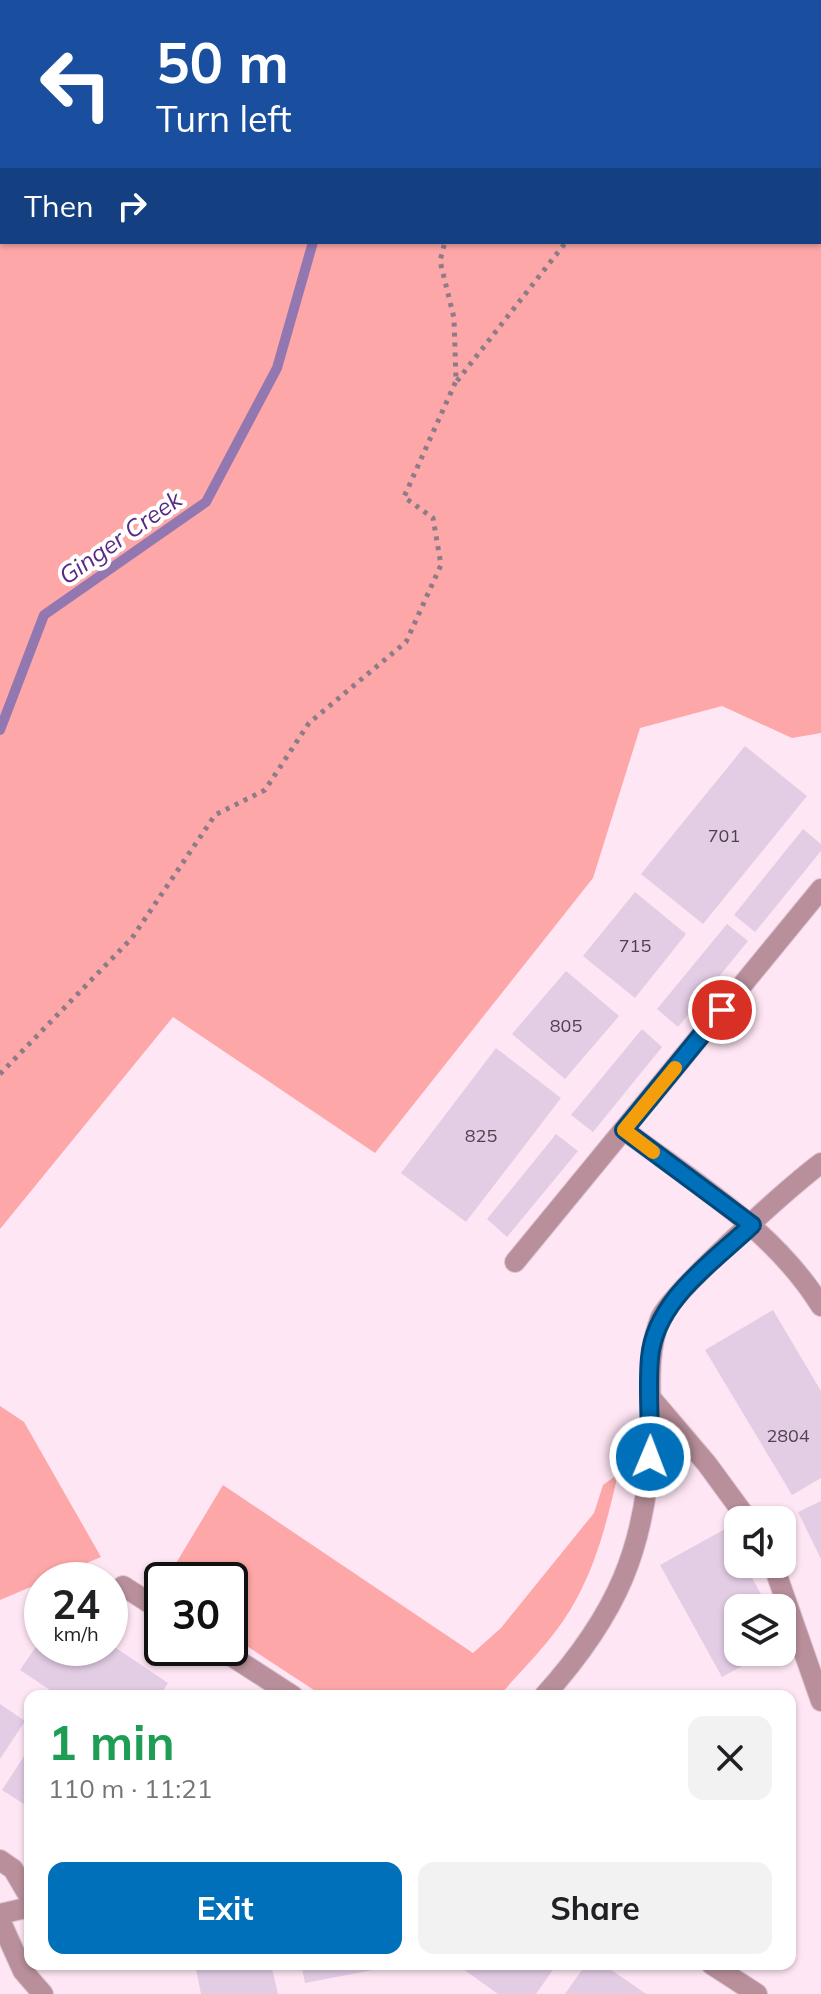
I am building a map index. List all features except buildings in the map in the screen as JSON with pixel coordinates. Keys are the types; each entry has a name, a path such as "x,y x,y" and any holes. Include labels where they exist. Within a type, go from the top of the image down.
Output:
{"street":[{"path":"515,1262 821,889"},
{"path":"624,1130 752,1225 807,1284 821,1306"},
{"path":"549,1690 576,1661 608,1613 632,1557 647,1500 650,1356 661,1316 687,1286 821,1163"},
{"path":"650,1397 738,1506"},
{"path":"778,1578 821,1701"},
{"path":"247,1666 284,1690"},
{"path":"0,1860 13,1869 24,1888"},
{"path":"0,1914 24,1908"},
{"path":"0,1920 23,1971 43,1994"},
{"path":"720,1970 757,1994"}],"path":[{"path":"444,244 440,261 454,318 456,381"},
{"path":"0,1074 132,938 215,815 265,790 309,723 406,642 441,565 433,518 404,497 456,381 564,244"}],"shaded area":[{"path":"0,244 821,244 821,733 792,738 722,706 640,728 593,878 375,1153 173,1017 0,1229"},
{"path":"0,1406 24,1422 101,1557 89,1562 24,1562 24,1590 0,1600"},
{"path":"618,1474 597,1553 577,1598 551,1637 504,1690 314,1690 248,1647 248,1562 177,1562 223,1485 473,1653 501,1628 594,1513 603,1485"}],"waterway":[{"name":"Ginger Creek","path":"0,730 44,615 206,502 277,368 312,244"}],"slow traffic":[{"path":"653,1152 624,1130 675,1068"}],"route":[{"path":"650,1457 650,1356 661,1316 687,1286 752,1225 624,1130 722,1010"}]}
